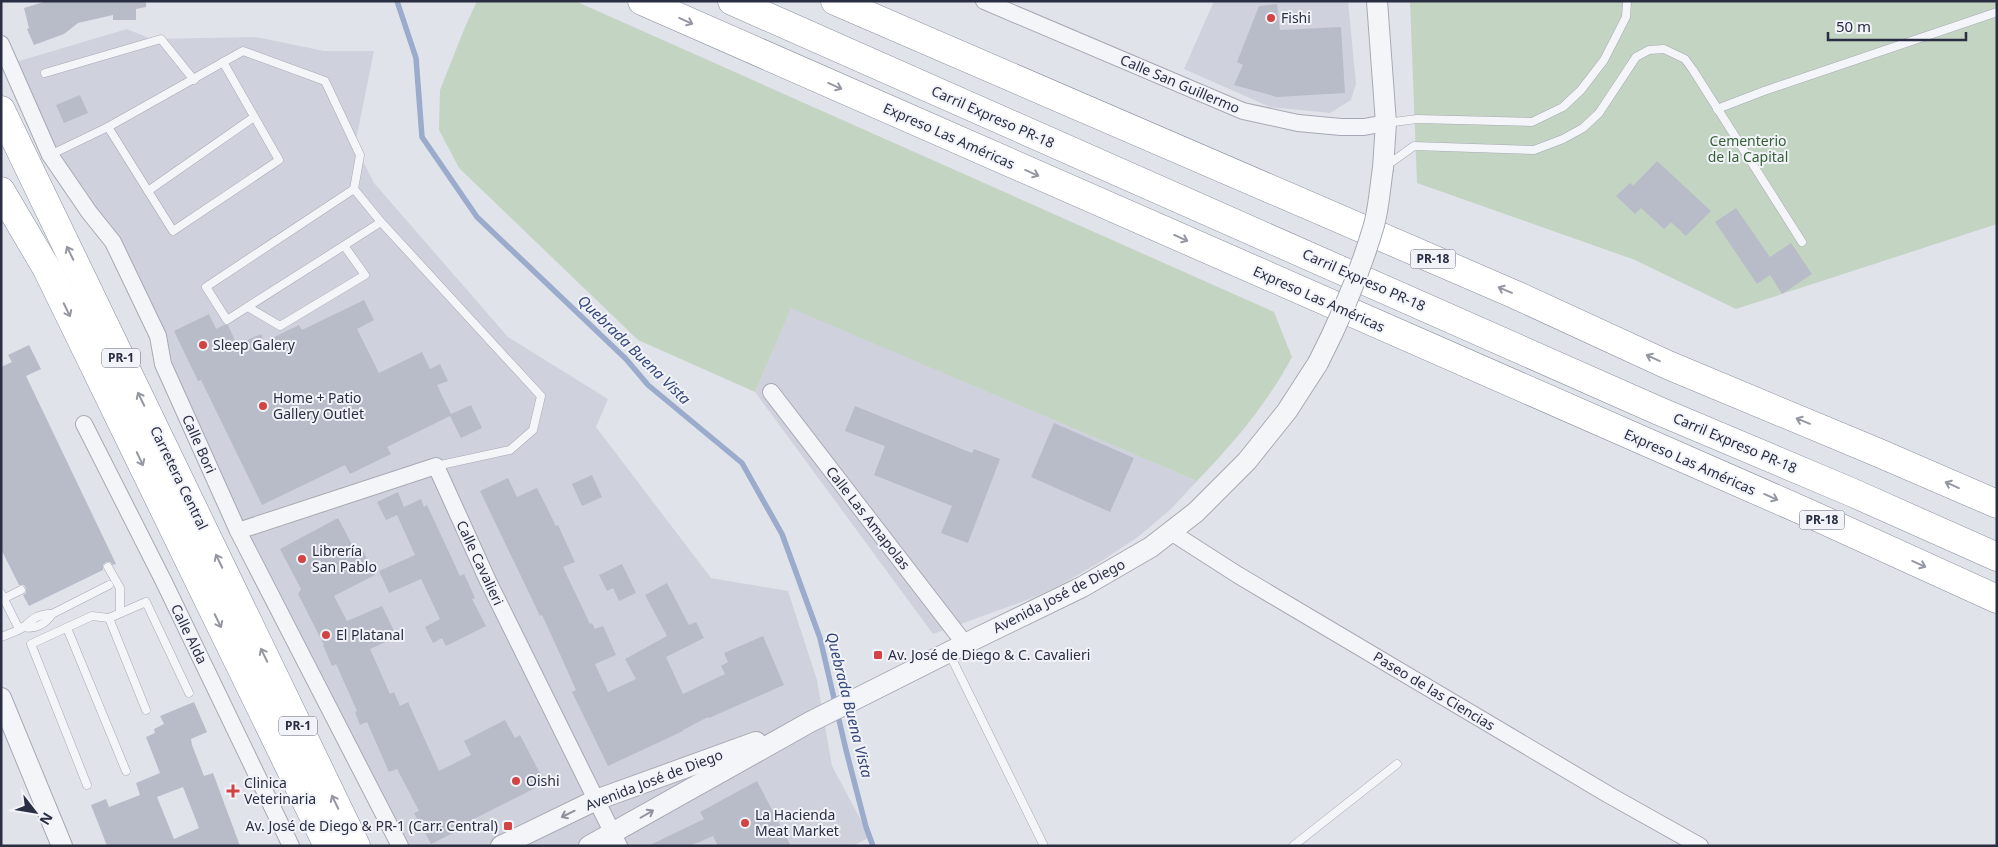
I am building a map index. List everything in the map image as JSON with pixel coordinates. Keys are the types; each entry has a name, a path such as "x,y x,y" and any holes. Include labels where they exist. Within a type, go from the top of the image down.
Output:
{"highway":[{"name":"Expreso Las Américas","path":"642,1 1997,599"},
{"name":"Carril Expreso PR-18","path":"732,1 1659,411 1851,492 1997,557"},
{"name":"PR-18","path":"835,1 1507,291 1668,365 1997,504"},
{"name":"Carretera Central","path":"1,110 356,846"},
{"name":"Carretera Central","path":"1,191 47,269 328,846"}],"street":[{"name":"Calle San Guillermo","path":"984,1 1244,111 1298,123 1341,127 1364,127 1386,123"},
{"name":"Avenida José de Diego","path":"589,846 616,840 810,722 1082,587 1151,547 1196,512 1247,462 1288,411 1318,363 1335,329 1357,275 1374,223 1383,168 1386,123 1377,1"},
{"name":"Calle Bori","path":"1,44 50,155 89,212 113,242 158,336 163,364 238,532 400,846"},
{"name":"Calle Las Amapolas","path":"772,392 957,648"},
{"name":"Calle Alda","path":"84,424 164,582 291,846"},
{"path":"238,532 436,466"},
{"name":"Calle Cavalieri","path":"436,466 488,581 616,840"},
{"name":"Paseo de las Ciencias","path":"1171,532 1238,575 1609,795 1700,846"},
{"path":"1,698 62,846"},
{"name":"Avenida José de Diego","path":"501,846 596,800 810,722"}],"lane":[{"path":"1386,123 1417,119 1532,122 1563,107 1580,90 1604,60 1626,17 1627,1"},
{"path":"1716,110 1774,88 1997,12"},
{"path":"45,72 161,39 194,80"},
{"path":"1383,168 1414,146 1444,145 1534,150 1563,139 1583,128 1599,113 1636,57 1649,50 1664,49 1684,59 1802,242"},
{"path":"50,155 108,127 243,51 325,81 360,155 354,189 206,287 227,320 345,247 381,222"},
{"path":"108,127 173,230 279,160 222,62"},
{"path":"148,191 254,117"},
{"path":"354,189 381,222 541,396 533,430 510,450 436,466"},
{"path":"248,307 280,326 365,274 345,247"},
{"path":"108,567 120,588 120,613"},
{"path":"1,636 21,628 28,621 45,613 52,614 109,586"},
{"path":"21,590 3,596 21,628"},
{"path":"87,786 32,644 92,616 109,618 146,602 189,692"},
{"path":"109,618 146,710"},
{"path":"67,628 126,771"},
{"path":"957,648 1044,846"},
{"path":"1293,846 1397,764"}],"shaded area":[{"path":"1214,1 1348,1 1356,84 1351,100 1330,113 1270,107 1184,69"},
{"path":"127,29 151,39 256,37 324,51 374,51 355,145 374,183 508,337 608,399 596,427 711,578 788,591 817,680 832,766 870,837 853,846 400,846 238,531 158,336 9,64"},
{"path":"791,307 1197,481 1171,509 1138,537 1064,583 1035,597 933,634 755,392"}],"green space":[{"path":"477,1 575,1 1274,312 1292,357 1261,407 1197,481 791,308 755,392 638,340 459,168 439,130 440,90"},
{"name":"Cementerio de la Capital","path":"1410,1 1997,1 1997,224 1736,309 1635,260 1417,183"}],"building":[{"path":"47,1 146,1 146,7 136,9 136,20 113,20 113,15 78,23 64,34 34,45 27,29 29,28 24,8"},
{"path":"1277,4 1280,30 1341,27 1345,93 1277,97 1234,85 1243,65 1237,62 1259,6"},
{"path":"80,95 88,113 64,123 56,105"},
{"path":"1657,161 1711,211 1686,236 1671,222 1664,229 1641,208 1635,214 1616,196 1630,183 1633,186"},
{"path":"1736,208 1770,257 1791,243 1812,274 1782,294 1770,275 1757,284 1715,222"},
{"path":"364,300 374,320 357,329 379,373 422,352 430,369 440,364 448,381 437,385 451,414 471,405 482,428 461,438 450,416 387,447 391,454 350,474 345,465 262,505 201,380 198,381 174,331 209,314 216,329 228,325 237,345 261,334 264,342 299,325 302,330"},
{"path":"29,345 41,369 26,376 116,564 113,565 110,562 106,562 103,565 103,570 29,606 23,595 26,593 26,588 24,585 19,585 1,549 1,367 12,362 8,355"},
{"path":"855,406 972,453 974,449 1000,459 968,543 941,533 952,506 874,475 885,446 845,431"},
{"path":"1054,423 1134,458 1110,512 1031,477"},
{"path":"592,475 602,497 582,506 572,484"},
{"path":"508,478 517,497 537,488 556,526 558,525 575,562 563,567 590,624 592,623 595,629 603,626 616,655 595,664 608,692 636,679 625,659 667,636 645,595 667,583 689,625 696,622 704,638 666,657 683,694 725,674 721,666 728,662 724,653 763,636 784,685 708,717 683,731 608,766 572,692 576,690 542,615 540,616 480,491"},
{"path":"398,492 404,507 421,499 424,507 427,505 460,576 464,574 475,598 472,599 486,626 446,646 442,638 433,643 425,627 440,619 421,579 389,593 379,571 415,555 397,515 386,520 377,502"},
{"path":"338,518 356,552 362,549 375,575 334,596 347,621 382,606 397,637 370,649 390,694 394,692 400,706 408,702 439,771 471,755 464,741 505,720 515,738 520,735 545,783 458,827 459,830 431,844 414,813 419,811 397,769 389,772 367,722 360,725 355,712 357,711 336,664 332,666 324,645 298,594 301,589 280,549"},
{"path":"622,564 636,593 619,601 613,588 607,591 599,575"},
{"path":"194,702 207,732 191,739 192,745 204,776 213,773 240,846 107,846 91,805 106,799 109,807 140,795 136,783 160,773 146,737 155,733 154,729 164,724 160,716","holes":["183,787 199,828 174,839 157,797"]},
{"path":"757,781 791,846 718,846 713,836 690,846 648,846 704,819 700,812"}],"waterway":[{"name":"Quebrada Buena Vista","path":"397,1 416,58 422,137 477,217 626,359 648,385 742,463 782,534 820,638 846,750 866,827 873,846"}],"place":[{"name":"Fishi","path":"1271,18"},
{"name":"Sleep Galery","path":"203,345"},
{"name":"Home + Patio Gallery Outlet","path":"263,406"},
{"name":"Librería San Pablo","path":"302,559"},
{"name":"El Platanal","path":"326,635"},
{"name":"Av. José de Diego & C. Cavalieri","path":"878,655"},
{"name":"Oishi","path":"516,781"},
{"name":"Clinica Veterinaria","path":"233,791"},
{"name":"La Hacienda Meat Market","path":"745,823"},
{"name":"Av. José de Diego & PR-1 (Carr. Central)","path":"508,826"}]}
